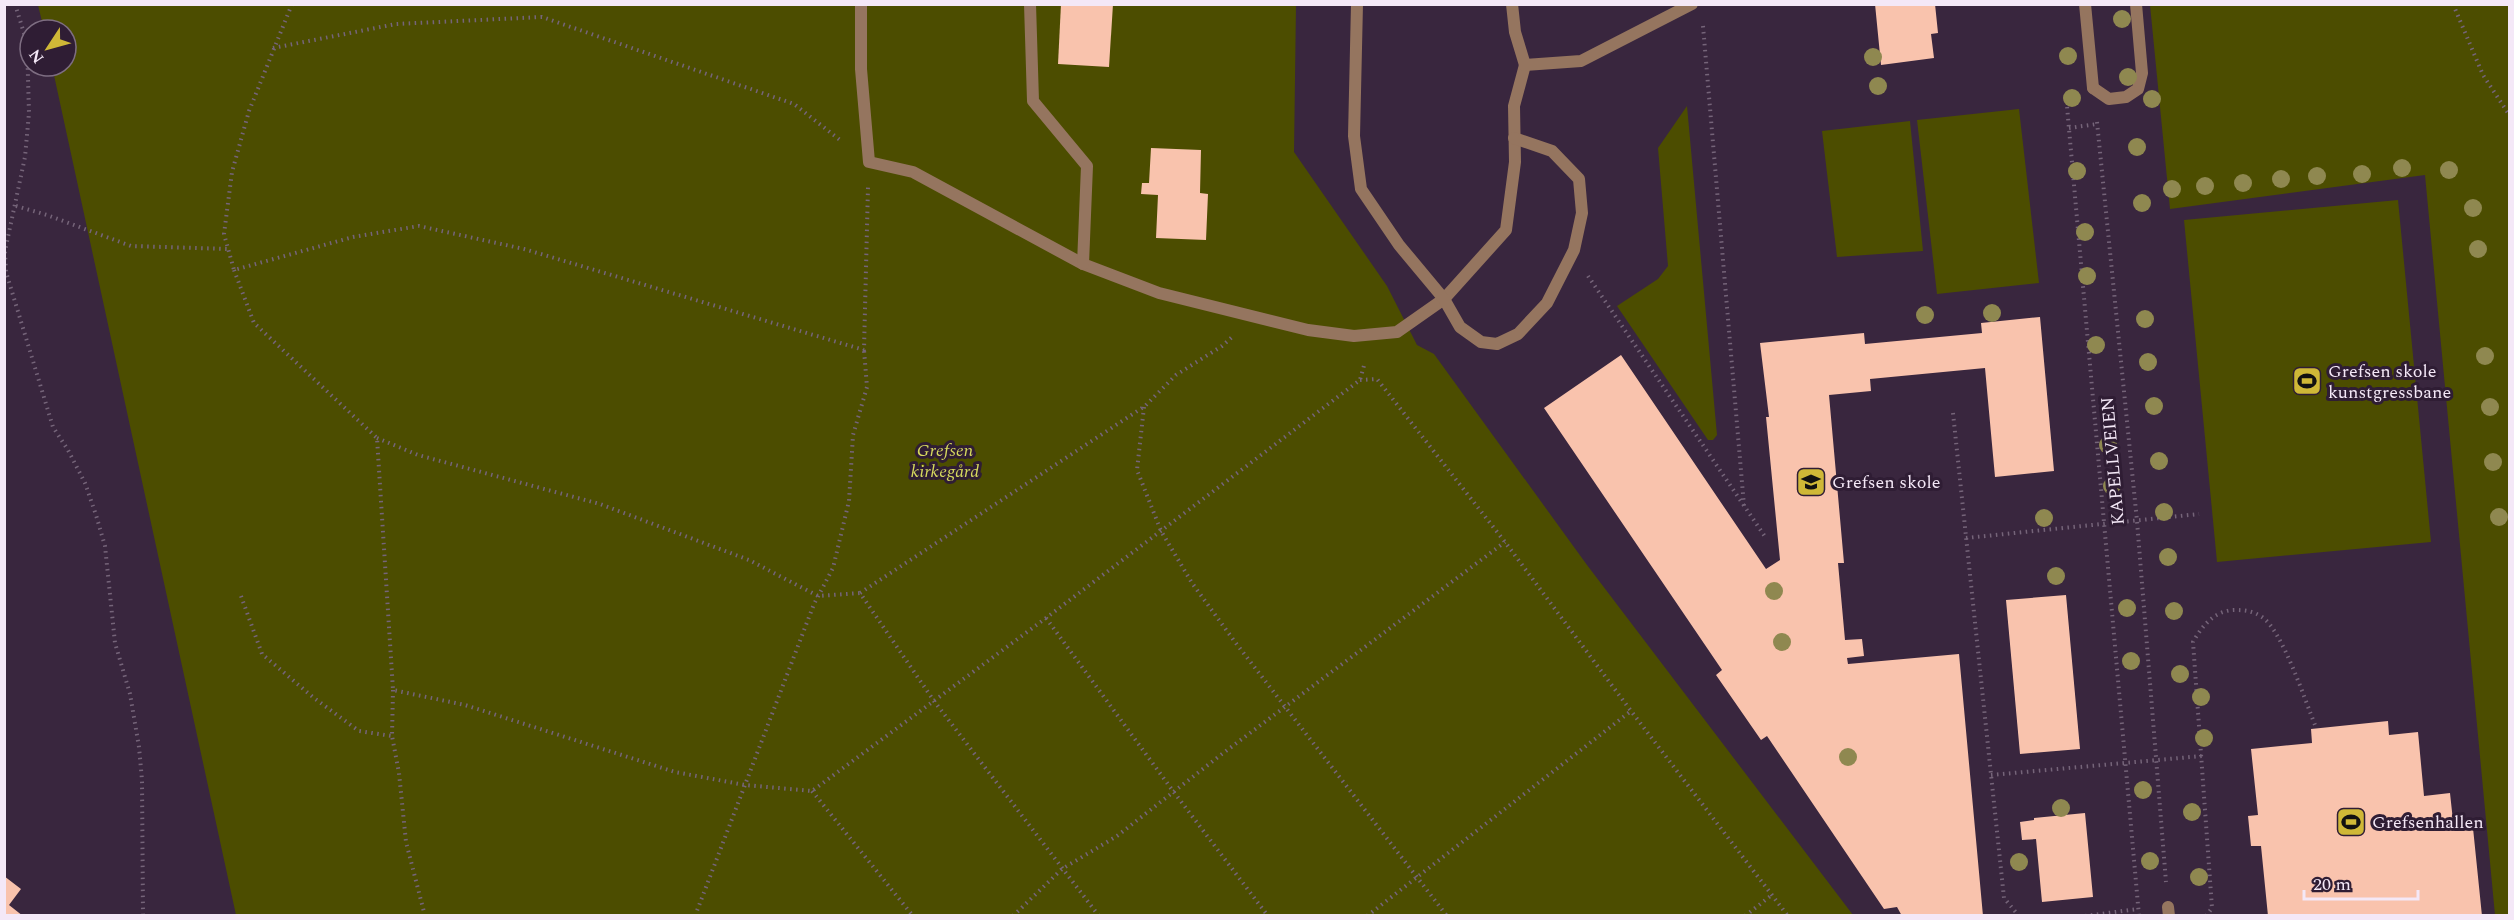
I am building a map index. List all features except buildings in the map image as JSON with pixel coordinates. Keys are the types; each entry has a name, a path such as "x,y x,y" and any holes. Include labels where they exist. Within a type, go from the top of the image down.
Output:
{"street":[{"path":"861,4 861,69 869,162 913,172 1083,264 1159,293 1308,330 1354,336 1397,333 1444,299 1506,230 1515,162 1514,106 1525,65 1515,32 1512,4"},
{"path":"1030,4 1033,101 1087,166 1083,264"},
{"path":"1357,4 1354,136 1361,189 1399,245 1444,299 1460,327 1481,342 1497,344 1518,334 1547,303 1574,250 1582,213 1579,179 1552,151 1514,138"},
{"path":"1525,65 1581,61 1692,4"},
{"path":"2085,4 2093,88 2109,99 2126,97 2138,89 2142,73 2136,4"}],"path":[{"path":"15,4 27,43 29,113 25,157 5,251 6,272 53,427 85,483 105,546 115,643 130,694 139,747 142,780 143,915"},
{"path":"292,4 249,111 232,172 224,234 228,249 254,323 377,438 418,455 600,504 748,561 818,596 860,593 1144,406 1176,375 1222,346"},
{"path":"2452,4 2483,75 2510,116"},
{"path":"273,48 396,24 542,17 794,104 869,162 864,350 867,387 854,435 849,501 833,568 818,596 695,915"},
{"path":"1703,24 1744,506"},
{"path":"2065,83 2139,915"},
{"name":"KAPELLVEIEN","path":"2093,88 2137,521 2169,911"},
{"path":"2069,128 2097,124"},
{"path":"16,206 131,246 228,249"},
{"path":"234,270 353,237 419,226 524,249 864,350"},
{"path":"1585,271 1766,538"},
{"path":"1360,380 1370,334"},
{"path":"393,690 465,705 675,772 745,785 812,791 1046,618 1360,380 1377,379 1505,542 1630,711 1788,915"},
{"path":"1144,406 1137,470 1161,531 1192,583 1349,792 1447,915"},
{"path":"1953,413 2004,898 2019,915"},
{"path":"377,438 393,690 392,736 399,773 406,842 425,915"},
{"path":"1966,538 2199,514"},
{"path":"1013,915 1062,869 1117,836 1173,791 1505,542"},
{"path":"860,593 934,701 1099,915"},
{"path":"241,596 262,654 314,698 359,731 392,736"},
{"path":"2206,915 2212,908 2193,642 2202,626 2215,616 2230,610 2248,610 2264,617 2278,635 2315,725"},
{"path":"1046,618 1173,791 1268,915"},
{"path":"1367,915 1630,711"},
{"path":"1991,775 2202,756"},
{"path":"812,791 913,915"},
{"path":"1745,915 1773,894"},
{"path":"2085,915 2138,909 2169,911"}],"green space":[{"name":"Grefsen kirkegård","path":"38,5 1296,5 1294,152 1387,286 1417,345 1434,354 1587,565 1853,915 236,915 55,78 78,78 78,18 41,18"},
{"path":"2150,5 2509,5 2509,915 2495,915 2425,175 2170,209"},
{"path":"1687,106 1717,435 1713,440 1708,440 1617,306 1658,279 1668,266 1658,148"},
{"path":"2019,109 2039,283 1937,294 1917,120"},
{"path":"1910,121 1923,251 1837,257 1822,131"},
{"name":"Grefsen skole kunstgressbane","path":"2398,200 2431,542 2217,562 2184,220"}],"place":[{"name":"Grefsen skole kunstgressbane","path":"2307,381"},
{"name":"Grefsen skole","path":"1811,482"},
{"name":"Grefsenhallen","path":"2351,822"}]}
